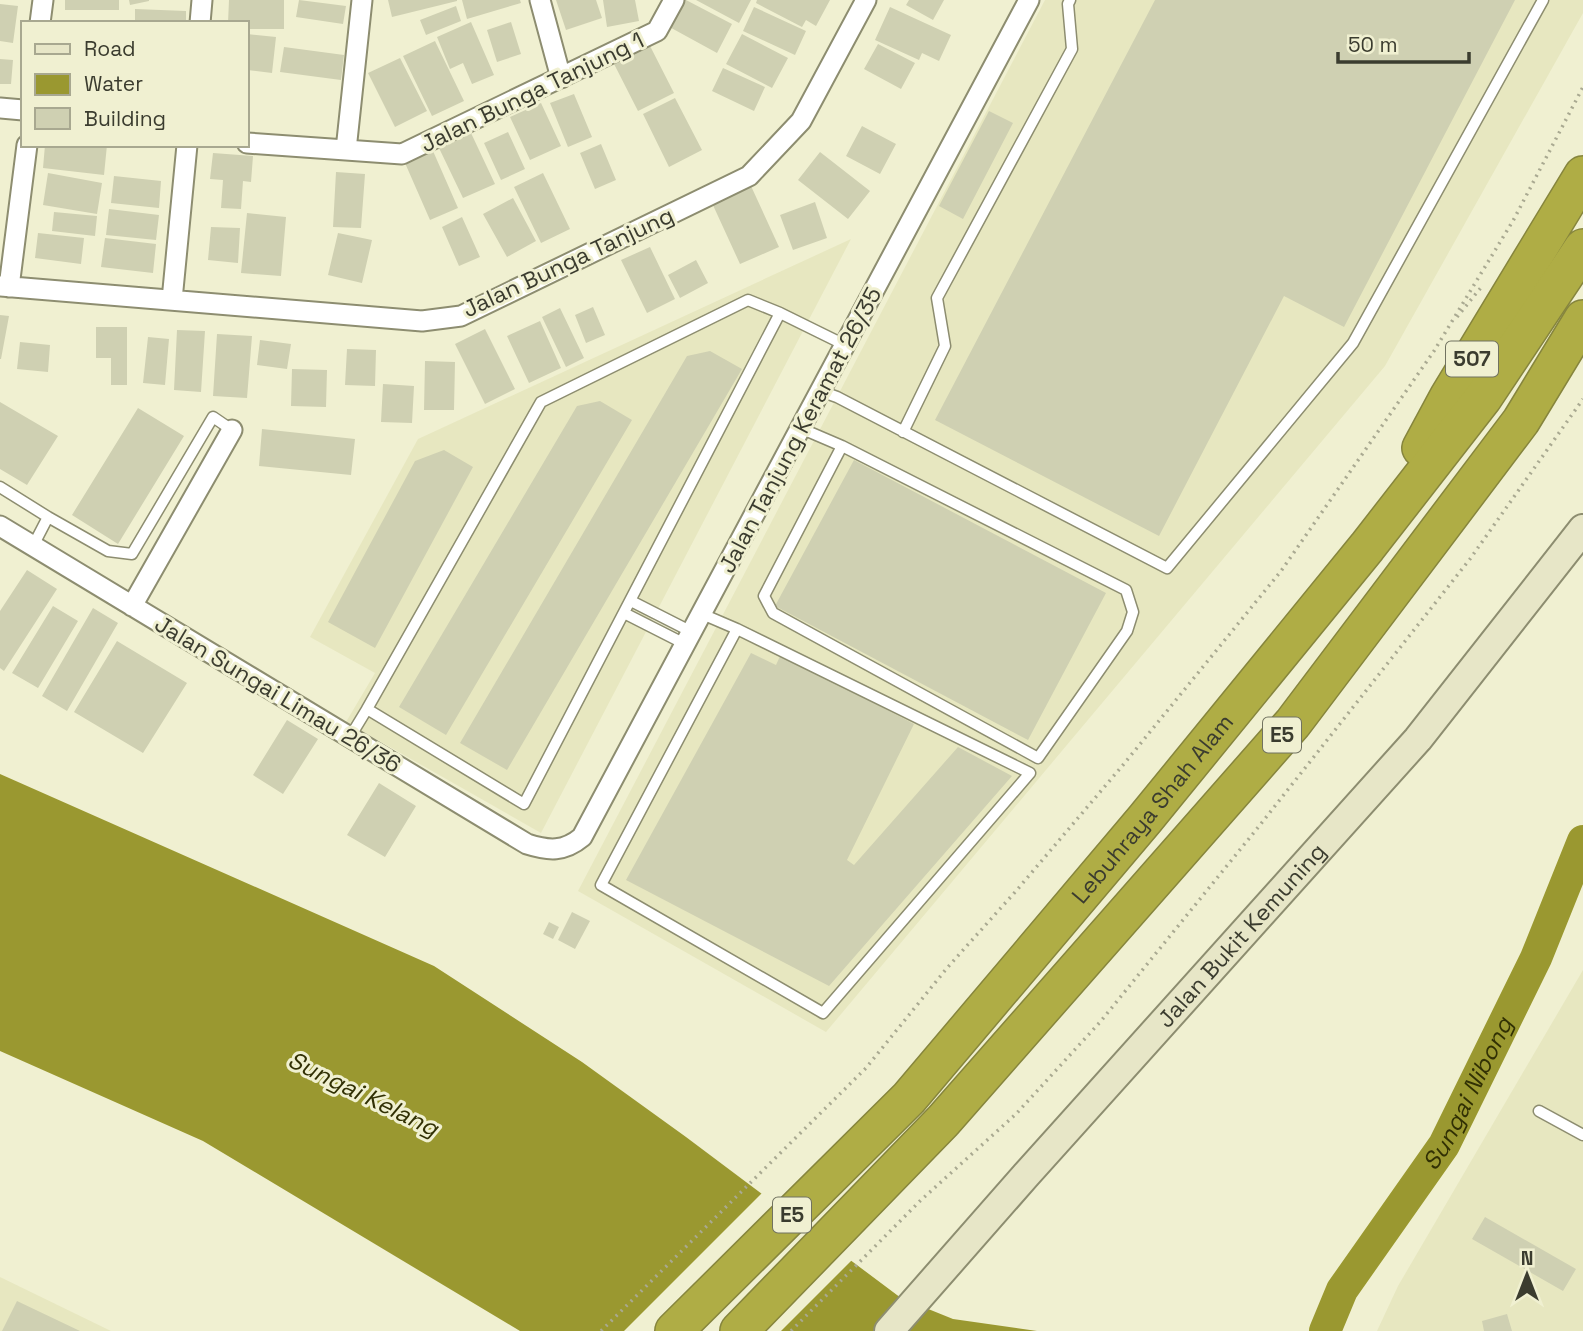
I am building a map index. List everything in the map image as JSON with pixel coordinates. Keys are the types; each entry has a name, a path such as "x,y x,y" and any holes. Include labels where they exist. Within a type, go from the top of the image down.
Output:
{"highway":[{"name":"507","path":"1367,547 1450,396 1583,175"},
{"name":"Lebuhraya Shah Alam","path":"674,1331 909,1098 1144,819 1367,547 1483,398 1583,248"},
{"name":"Lebuhraya Shah Alam","path":"739,1331 943,1121 1293,723 1521,421 1583,319"},
{"path":"1521,421 1583,341"}],"main road":[{"name":"Jalan Bukit Kemuning","path":"889,1331 1418,739 1583,529"}],"street":[{"path":"40,21 43,0"},
{"path":"200,21 202,0"},
{"path":"346,150 362,0"},
{"path":"540,0 561,78"},
{"name":"Jalan Bunga Tanjung 1","path":"248,143 402,154 657,31 674,0"},
{"name":"Jalan Bunga Tanjung","path":"5,287 422,321 461,316 749,176 801,121 866,0"},
{"name":"Jalan Tanjung Keramat 26/35","path":"561,849 574,844 582,837 1029,0"},
{"path":"0,108 21,110"},
{"path":"5,287 27,147"},
{"path":"172,300 187,147"},
{"path":"132,606 232,430"},
{"name":"Jalan Sungai Limau 26/36","path":"0,526 527,844 545,850 561,849"}],"lane":[{"path":"903,432 945,346 937,298 1072,48 1068,4 1070,0"},
{"path":"820,391 837,397 1167,568 1353,343 1543,0"},
{"path":"350,737 541,402 748,300 753,300 845,345"},
{"path":"367,709 524,804 780,313"},
{"path":"0,487 108,551 132,554 213,417 232,430"},
{"path":"800,428 842,446 1126,590 1133,612 1127,631 1038,758 773,613 764,596 842,446"},
{"path":"33,546 48,517"},
{"path":"631,601 689,638"},
{"path":"624,613 689,638"},
{"path":"702,614 737,629 1030,773 823,1013 601,884 737,629"},
{"path":"1539,1111 1583,1135"}],"path":[{"path":"601,1331 866,1068 947,968 1105,786 1281,571 1434,351 1514,219 1583,87"},
{"path":"790,1331 920,1202 1016,1115 1101,1021 1470,559 1583,399"}],"shaded area":[{"path":"1045,0 1583,0 1583,13 1385,366 826,1032 578,891"},
{"path":"851,239 541,833 346,722 375,673 310,637 418,439"},
{"path":"1583,970 1583,1331 1377,1331 1398,1286"},
{"path":"0,1277 111,1331 0,1331"}],"water":[{"name":"Sungai Kelang","path":"0,774 434,966 582,1062 901,1298 953,1319 1037,1331 520,1331 203,1141 0,1051"}],"pier":[{"path":"764,1191 854,1258 781,1331 624,1331"}],"building":[{"path":"65,0 119,0 119,10 65,10"},
{"path":"129,0 149,0 149,1 130,5"},
{"path":"229,0 284,0 284,29 248,29 248,21 228,21"},
{"path":"299,0 346,6 343,24 296,17"},
{"path":"388,0 457,0 457,1 392,17"},
{"path":"462,0 520,0 521,3 467,19"},
{"path":"556,0 596,0 602,18 566,30"},
{"path":"603,0 635,0 639,21 607,27"},
{"path":"677,0 686,0 732,24 717,53 664,24"},
{"path":"696,0 751,0 739,23"},
{"path":"757,0 830,0 816,26 806,20 802,27 756,3"},
{"path":"909,0 944,0 933,20 906,5"},
{"path":"1155,0 1515,0 1344,327 1284,296 1159,536 935,420"},
{"path":"0,4 18,6 13,43 0,41"},
{"path":"456,6 461,21 426,35 420,20"},
{"path":"754,7 806,31 795,55 743,31"},
{"path":"890,7 951,35 939,61 922,53 919,60 875,40"},
{"path":"135,9 186,11 186,21 135,21"},
{"path":"471,22 494,75 472,84 463,63 450,69 437,37"},
{"path":"511,22 521,54 497,62 487,30"},
{"path":"248,34 276,37 272,73 248,70"},
{"path":"742,34 788,58 772,88 726,64"},
{"path":"435,41 464,101 432,116 403,56"},
{"path":"648,42 674,93 638,111 612,60"},
{"path":"878,44 915,63 901,89 864,69"},
{"path":"284,47 344,55 341,80 280,72"},
{"path":"400,58 427,111 395,127 368,73"},
{"path":"0,59 13,60 11,84 0,84"},
{"path":"723,68 765,87 754,111 712,91"},
{"path":"574,94 592,137 568,147 550,103"},
{"path":"675,98 702,150 669,167 643,114"},
{"path":"541,103 561,146 530,160 510,117"},
{"path":"989,111 1013,123 963,219 939,206"},
{"path":"862,126 896,144 880,174 846,156"},
{"path":"508,132 525,169 501,180 484,143"},
{"path":"471,133 495,184 463,198 439,148"},
{"path":"601,144 616,180 595,189 580,153"},
{"path":"45,147 107,147 104,175 43,168"},
{"path":"433,151 458,208 430,220 405,163"},
{"path":"820,152 870,191 848,219 798,180"},
{"path":"213,153 253,156 251,182 243,181 241,209 221,208 223,180 210,179"},
{"path":"336,172 365,174 361,228 333,227"},
{"path":"48,173 102,183 97,214 43,205"},
{"path":"543,173 570,229 541,243 514,187"},
{"path":"114,176 161,181 159,208 111,203"},
{"path":"751,186 779,247 740,264 712,203"},
{"path":"513,198 536,241 507,257 483,214"},
{"path":"815,202 827,238 793,250 780,215"},
{"path":"109,209 159,215 156,240 106,235"},
{"path":"54,212 97,216 95,236 52,231"},
{"path":"247,213 286,217 281,276 241,273"},
{"path":"462,217 480,257 459,266 442,227"},
{"path":"211,227 240,228 238,263 208,260"},
{"path":"38,233 84,238 81,264 35,258"},
{"path":"338,233 372,240 362,283 328,275"},
{"path":"105,238 156,244 153,273 101,267"},
{"path":"650,247 675,299 647,313 621,260"},
{"path":"696,260 708,283 680,298 668,275"},
{"path":"593,307 605,335 586,343 575,315"},
{"path":"560,308 584,358 566,367 542,317"},
{"path":"0,315 9,316 1,359 0,359"},
{"path":"540,321 561,368 529,383 507,336"},
{"path":"96,327 127,327 127,385 111,385 111,358 96,358"},
{"path":"485,329 515,389 485,404 455,344"},
{"path":"177,330 205,331 201,392 174,390"},
{"path":"217,334 252,336 247,398 213,396"},
{"path":"148,337 169,339 165,385 143,383"},
{"path":"260,340 291,344 287,369 257,365"},
{"path":"20,342 50,345 48,372 17,369"},
{"path":"347,349 376,350 375,386 345,385"},
{"path":"710,351 742,369 507,770 460,743 687,356"},
{"path":"425,361 455,362 454,410 424,410"},
{"path":"292,369 327,370 326,407 291,406"},
{"path":"383,384 414,386 412,423 381,422"},
{"path":"600,401 632,420 446,735 399,707 577,406"},
{"path":"0,402 58,436 27,485 0,469"},
{"path":"138,408 184,436 118,544 72,515"},
{"path":"262,429 355,439 351,475 259,466"},
{"path":"444,450 473,467 375,648 328,622 415,461"},
{"path":"854,460 1106,593 1028,740 775,606"},
{"path":"27,570 57,589 4,671 0,668 0,611"},
{"path":"53,606 78,621 38,688 12,673"},
{"path":"93,608 118,623 67,711 42,696"},
{"path":"117,641 187,683 143,753 74,712"},
{"path":"751,653 776,665 781,654 914,724 847,860 854,865 958,747 1012,776 829,986 626,880"},
{"path":"287,720 318,739 283,794 253,775"},
{"path":"379,783 416,806 385,857 347,835"},
{"path":"572,912 590,921 575,949 558,940"},
{"path":"549,922 559,927 553,939 543,934"},
{"path":"1485,1217 1576,1269 1563,1291 1472,1239"},
{"path":"17,1301 80,1331 2,1331"},
{"path":"1507,1314 1512,1331 1484,1331 1482,1321"}],"waterway":[{"name":"Sungai Nibong","path":"1325,1331 1342,1290 1444,1145 1536,958 1583,841"}]}
